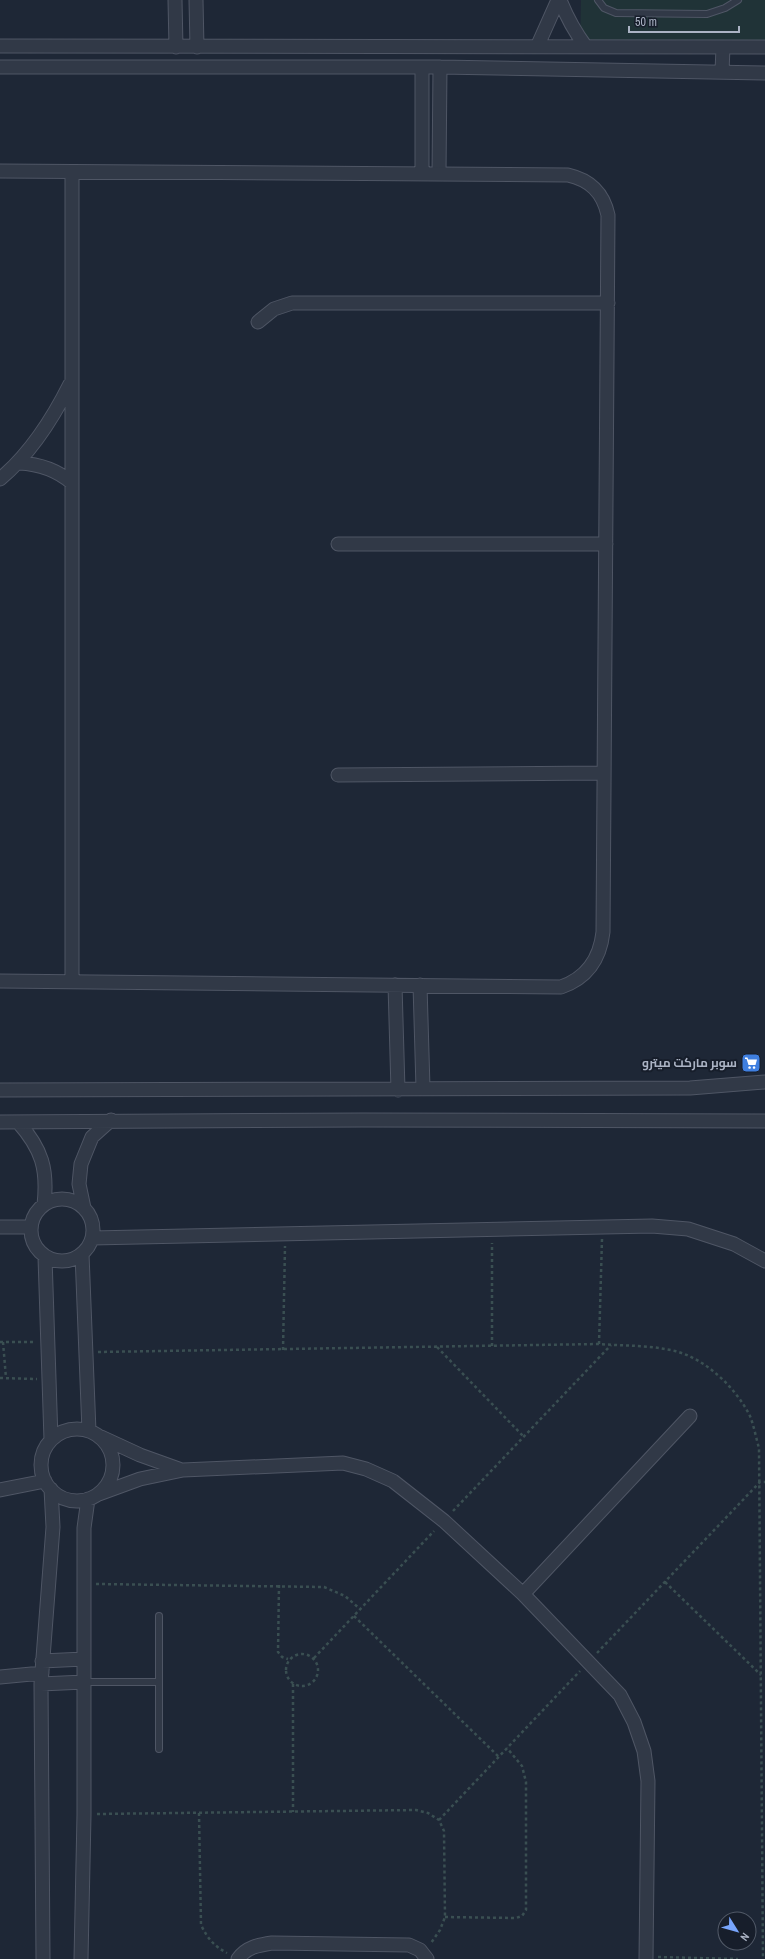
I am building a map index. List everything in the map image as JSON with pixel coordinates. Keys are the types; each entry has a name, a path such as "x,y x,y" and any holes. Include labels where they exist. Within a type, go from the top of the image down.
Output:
{"street":[{"path":"175,0 176,47"},
{"path":"196,0 197,47"},
{"path":"559,0 575,31 586,46"},
{"path":"537,47 559,0"},
{"path":"0,46 765,47"},
{"path":"116,47 118,67"},
{"path":"277,47 279,67"},
{"path":"722,72 723,47"},
{"path":"422,67 422,174"},
{"path":"439,174 440,67"},
{"path":"0,68 440,67 765,73"},
{"path":"0,171 568,175 587,182 602,196 608,215 603,932 600,951 590,968 577,980 561,987 0,981"},
{"path":"72,172 72,982"},
{"path":"258,322 274,309 292,303 608,303"},
{"path":"0,479 19,463 48,423 72,381"},
{"path":"19,463 30,464 53,470 72,483"},
{"path":"338,544 606,544"},
{"path":"338,775 604,773"},
{"path":"395,985 398,1090"},
{"path":"420,985 423,1088"},
{"path":"0,1090 690,1088 765,1082"},
{"path":"84,1208 75,1202 65,1199 54,1200 44,1205 36,1214 31,1227 34,1244 45,1257 60,1262 76,1258 82,1254 92,1238 92,1222 84,1208 79,1184 81,1164 92,1137 110,1120"},
{"path":"0,1122 110,1120 765,1121"},
{"path":"18,1122 32,1138 44,1166 47,1181 44,1205"},
{"path":"92,1238 652,1226 688,1230 734,1244 765,1261"},
{"path":"0,1227 31,1227"},
{"path":"81,1959 84,1815 84,1528 94,1496 108,1484 112,1472 113,1459 108,1446 95,1434 86,1352 82,1254"},
{"path":"45,1257 52,1440"},
{"path":"523,1594 690,1416"},
{"path":"43,1959 42,1673 53,1527 48,1485 42,1471 42,1460 45,1449 59,1434 69,1430 95,1434 140,1455 183,1470"},
{"path":"48,1485 59,1496 68,1500 78,1501 140,1479 183,1470 343,1463 366,1469 393,1481 444,1521 523,1594 589,1662 620,1696 634,1722 644,1751 648,1781 646,1958"},
{"path":"0,1490 48,1485"},
{"path":"0,1677 42,1673 84,1658"},
{"path":"42,1673 84,1682"},
{"path":"240,1957 255,1946 272,1943 409,1945 424,1955"}],"lane":[{"path":"598,0 604,8 616,13 708,14 725,8 738,0"},
{"path":"159,1616 159,1749"},
{"path":"84,1682 158,1682"}],"path":[{"path":"599,1344 602,1227"},
{"path":"492,1230 492,1346"},
{"path":"283,1350 286,1234"},
{"path":"6,1378 2,1342 48,1342"},
{"path":"86,1352 599,1344 644,1346 677,1352 707,1366 732,1388 750,1416 760,1448 764,1801 763,1959"},
{"path":"314,1658 611,1345"},
{"path":"437,1347 524,1436"},
{"path":"0,1378 49,1380"},
{"path":"438,1820 760,1482 765,1482"},
{"path":"664,1582 762,1675"},
{"path":"84,1584 316,1586 331,1588 345,1596 360,1609"},
{"path":"279,1585 278,1652 282,1657 288,1659"},
{"path":"354,1616 499,1757"},
{"path":"306,1653 314,1658 318,1665 318,1673 315,1680 308,1685 301,1686 293,1684 287,1677 285,1668 288,1659 296,1654 306,1653"},
{"path":"293,1684 293,1812"},
{"path":"445,1916 516,1918 522,1916 526,1910 526,1782 522,1766 507,1748"},
{"path":"84,1815 416,1810 428,1812 438,1820 444,1831 445,1916 440,1930 424,1955"},
{"path":"199,1813 201,1925 207,1937 216,1947 240,1957"},
{"path":"646,1958 738,1959"}],"green space":[{"path":"581,0 765,0 765,53 580,54"}],"place":[{"name":"سوبر ماركت ميترو","path":"751,1063"}]}
